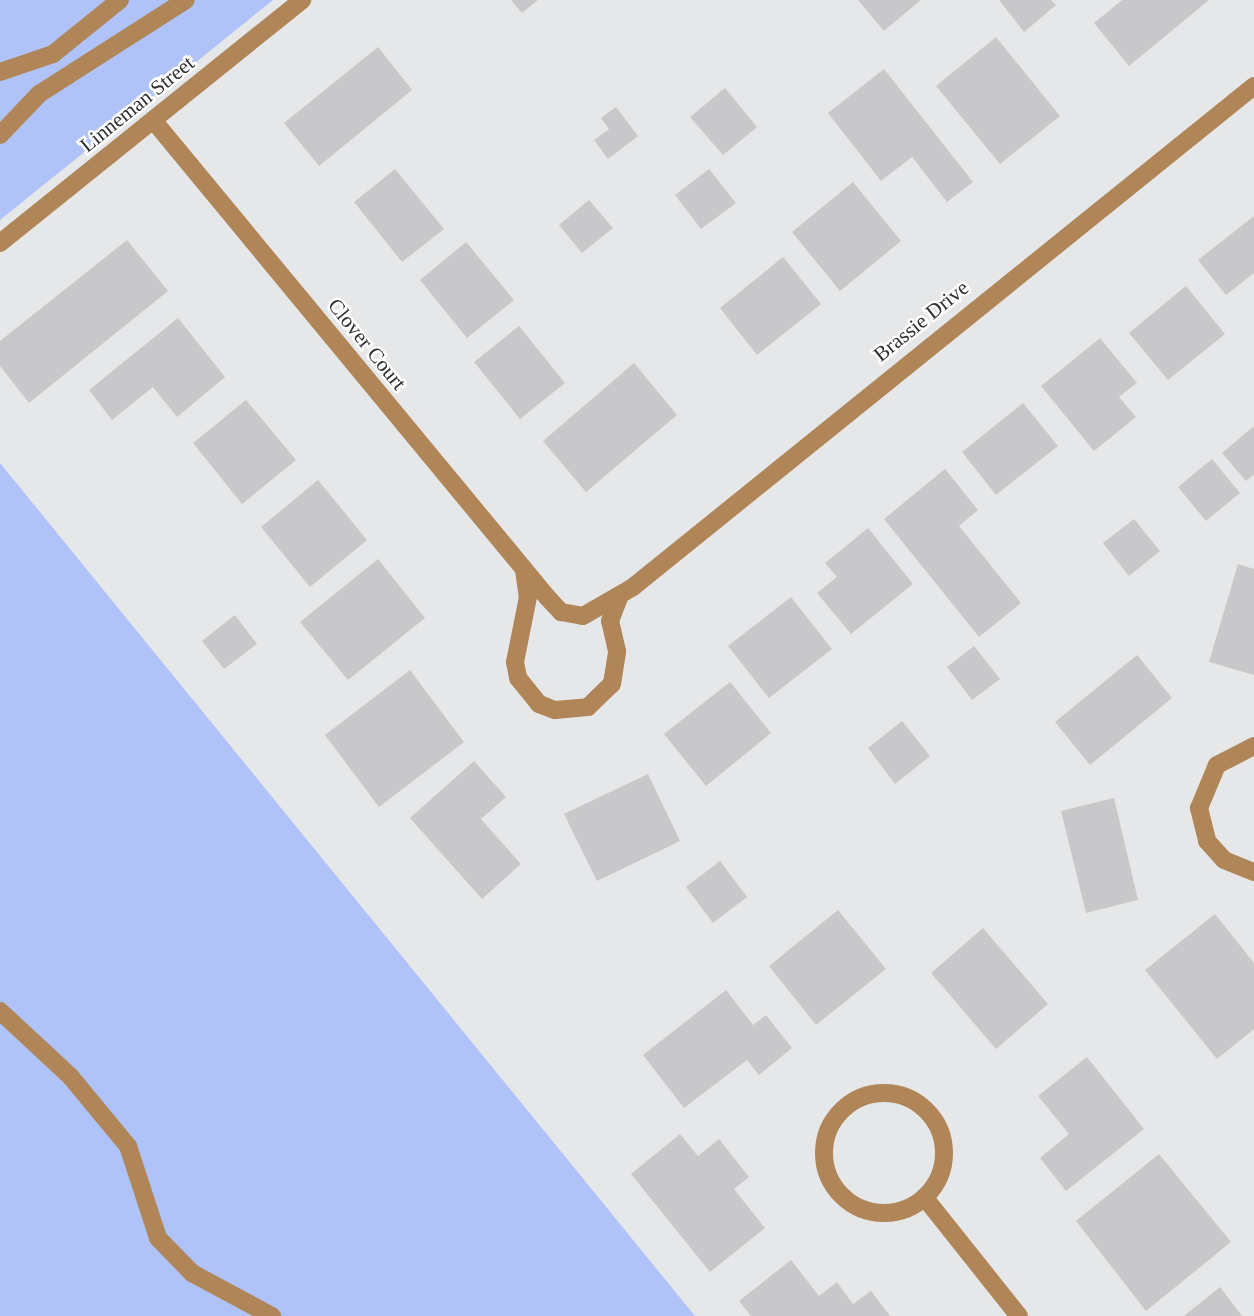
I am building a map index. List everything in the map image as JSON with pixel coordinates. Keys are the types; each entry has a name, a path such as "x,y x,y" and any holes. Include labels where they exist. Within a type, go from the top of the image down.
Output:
{"street":[{"path":"0,72 53,54 120,0"},
{"path":"0,135 39,94 186,0"},
{"name":"Linneman Street","path":"0,243 302,0"},
{"name":"Brassie Drive","path":"547,597 561,612 583,616 620,597 1254,86"},
{"name":"Clover Court","path":"153,120 547,597"},
{"path":"524,570 528,597 515,662 518,678 539,704 555,710 588,707 612,684 617,651 610,621 620,597"},
{"path":"1254,746 1217,765 1199,808 1207,841 1224,860 1254,872"},
{"path":"0,1011 70,1076 128,1146 158,1238 192,1273 272,1316"},
{"path":"873,1094 919,1103 937,1123 945,1156 925,1198 883,1213 843,1197 825,1164 837,1116 873,1094"},
{"path":"925,1198 1019,1316"}],"shaded area":[{"path":"0,0 273,0 0,220"},
{"path":"0,463 695,1316 0,1316"}],"building":[{"path":"511,0 538,0 522,13"},
{"path":"858,0 921,0 884,31"},
{"path":"999,0 1051,0 1056,5 1024,32"},
{"path":"1122,0 1209,0 1129,66 1094,23"},
{"path":"996,37 1060,116 1000,164 936,86"},
{"path":"378,47 412,90 319,166 284,123"},
{"path":"884,69 973,182 947,202 912,157 881,181 828,113"},
{"path":"725,88 757,127 723,155 690,117"},
{"path":"616,107 638,136 608,159 594,140 609,129 601,118"},
{"path":"395,169 444,229 402,262 354,202"},
{"path":"709,169 736,203 701,229 675,195"},
{"path":"853,182 901,241 840,291 792,232"},
{"path":"589,200 613,228 582,253 559,225"},
{"path":"1254,216 1254,273 1226,295 1198,260"},
{"path":"127,240 168,291 29,403 0,366 0,341"},
{"path":"466,242 514,300 467,338 420,280"},
{"path":"783,257 821,304 757,355 720,308"},
{"path":"1186,286 1225,334 1168,380 1129,333"},
{"path":"178,318 225,377 177,417 153,387 112,420 89,390"},
{"path":"519,326 565,383 520,419 474,362"},
{"path":"1100,338 1137,383 1119,397 1136,417 1094,451 1041,386"},
{"path":"634,363 677,415 586,492 543,441"},
{"path":"246,400 296,460 242,504 193,443"},
{"path":"1023,403 1058,446 996,495 962,452"},
{"path":"1254,426 1254,474 1246,481 1222,453"},
{"path":"1212,459 1240,493 1206,521 1178,487"},
{"path":"945,469 978,510 959,526 1021,603 979,637 884,519"},
{"path":"318,480 367,540 310,587 261,527"},
{"path":"1134,519 1160,551 1129,576 1103,543"},
{"path":"868,528 913,584 851,634 817,593 837,577 825,563"},
{"path":"378,559 425,618 348,680 300,622"},
{"path":"1238,564 1254,569 1254,675 1209,662"},
{"path":"791,597 832,649 769,698 728,646"},
{"path":"235,615 257,644 224,669 202,641"},
{"path":"974,646 1000,679 972,700 947,667"},
{"path":"1137,655 1172,698 1090,765 1055,722"},
{"path":"410,670 464,742 379,807 325,735"},
{"path":"730,682 771,733 706,786 664,734"},
{"path":"902,721 930,756 895,784 868,748"},
{"path":"474,761 506,797 481,819 521,864 482,899 410,818"},
{"path":"648,774 680,841 597,881 564,814"},
{"path":"1114,798 1138,900 1086,913 1061,811"},
{"path":"720,861 747,897 713,923 686,887"},
{"path":"838,910 886,969 816,1025 769,966"},
{"path":"1215,914 1254,963 1254,1029 1217,1059 1145,970"},
{"path":"983,928 1048,1004 996,1049 931,973"},
{"path":"726,990 753,1025 766,1015 792,1048 759,1075 747,1060 684,1108 643,1055"},
{"path":"1087,1057 1144,1129 1066,1191 1040,1158 1069,1134 1038,1096"},
{"path":"680,1134 698,1156 719,1139 749,1177 734,1189 765,1228 710,1272 631,1174"},
{"path":"1159,1154 1231,1242 1146,1311 1076,1221"},
{"path":"791,1260 819,1296 837,1282 853,1304 871,1291 890,1316 751,1316 739,1301"},
{"path":"1220,1287 1242,1316 1184,1316"}]}
